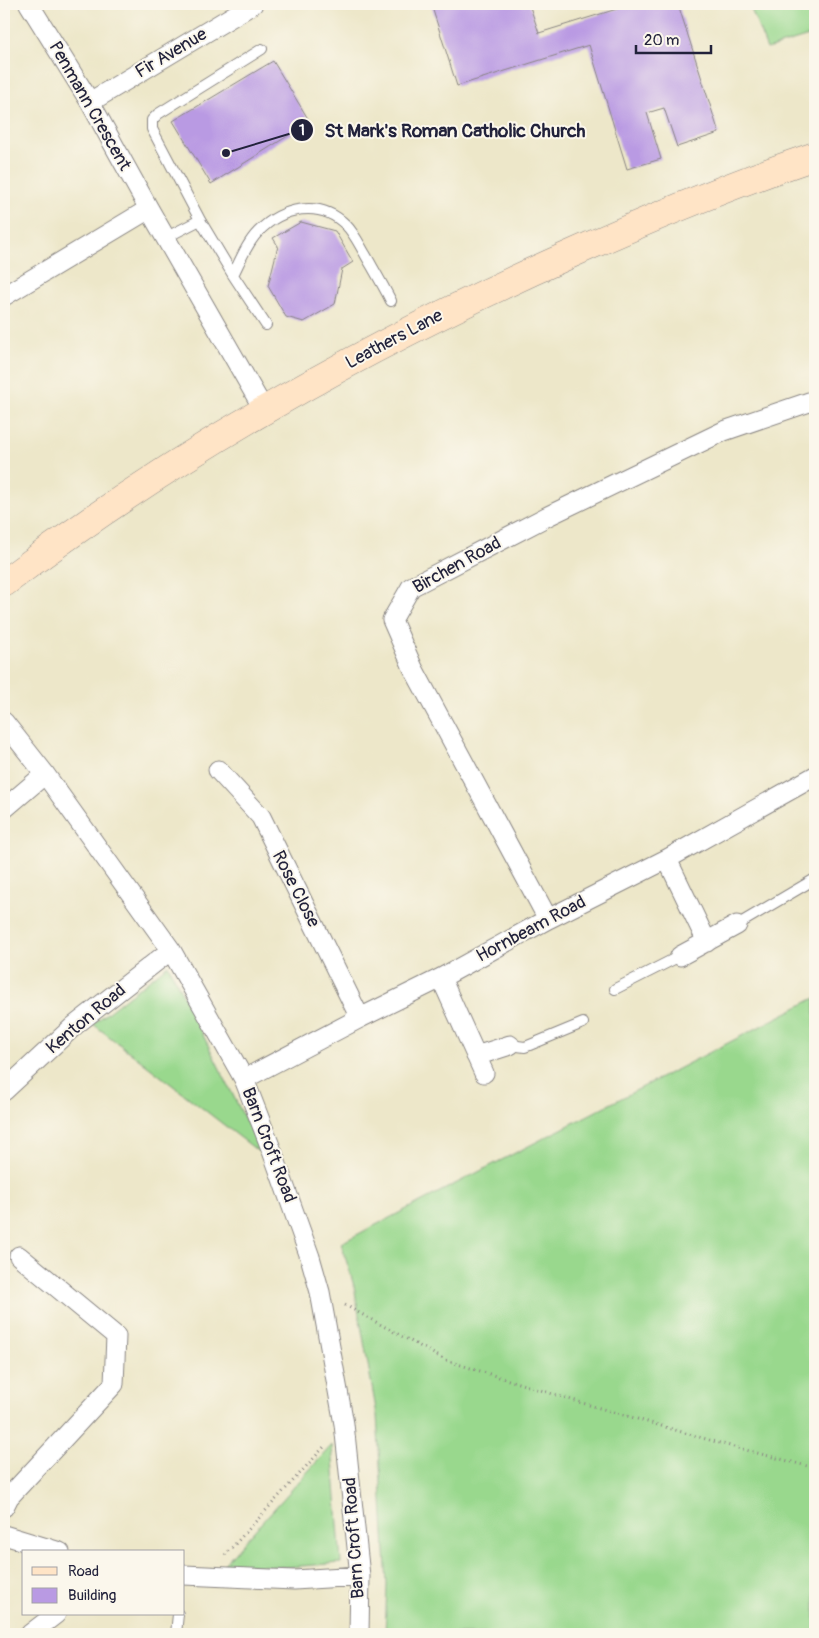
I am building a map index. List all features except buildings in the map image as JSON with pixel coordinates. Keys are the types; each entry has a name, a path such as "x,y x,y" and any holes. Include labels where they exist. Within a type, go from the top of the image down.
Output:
{"street":[{"name":"Penmann Crescent","path":"29,4 90,102 148,209 264,410"},
{"name":"Fir Avenue","path":"90,102 253,4"},
{"name":"Leathers Lane","path":"4,582 123,497 264,410 378,346 492,289 709,195 815,156"},
{"path":"4,296 148,209"},
{"name":"Birchen Road","path":"548,919 413,668 392,620 410,587 548,516 724,431 815,400"},
{"name":"Barn Croft Road","path":"4,722 45,774 171,950 244,1079 310,1257 320,1292 344,1424 360,1576 359,1634"},
{"name":"Rose Close","path":"218,770 260,817 360,1018"},
{"path":"4,809 45,774"},
{"name":"Hornbeam Road","path":"244,1079 441,978 548,919 667,858 815,776"},
{"path":"667,858 707,942"},
{"path":"680,956 737,925"},
{"name":"Kenton Road","path":"4,1091 74,1026 171,950"},
{"path":"441,978 480,1064 510,1045"},
{"path":"4,1507 9,1497 114,1384 116,1336 19,1256"},
{"path":"4,1534 54,1550"},
{"path":"185,1575 294,1580 360,1576"},
{"path":"30,1634 53,1616"}],"lane":[{"path":"262,49 158,114 152,120 152,129 200,220 266,325"},
{"path":"233,275 258,232 298,208 311,208 330,214 346,224 391,301"},
{"path":"165,238 200,220"},
{"path":"737,925 815,879"},
{"path":"615,989 680,956"},
{"path":"510,1045 525,1047 583,1024"},
{"path":"176,1634 178,1616"}],"path":[{"path":"320,1292 445,1360 581,1403 730,1446 815,1468"},
{"path":"206,1576 344,1424"}],"green space":[{"path":"749,4 815,4 815,34 767,49"},
{"path":"168,965 263,1155 93,1024"},
{"path":"815,998 815,1634 385,1634 387,1585 377,1415 354,1286 341,1243"},
{"path":"332,1445 341,1563 288,1567 224,1564"}],"place":[{"name":"St Mark's Roman Catholic Church","path":"226,153"}]}
